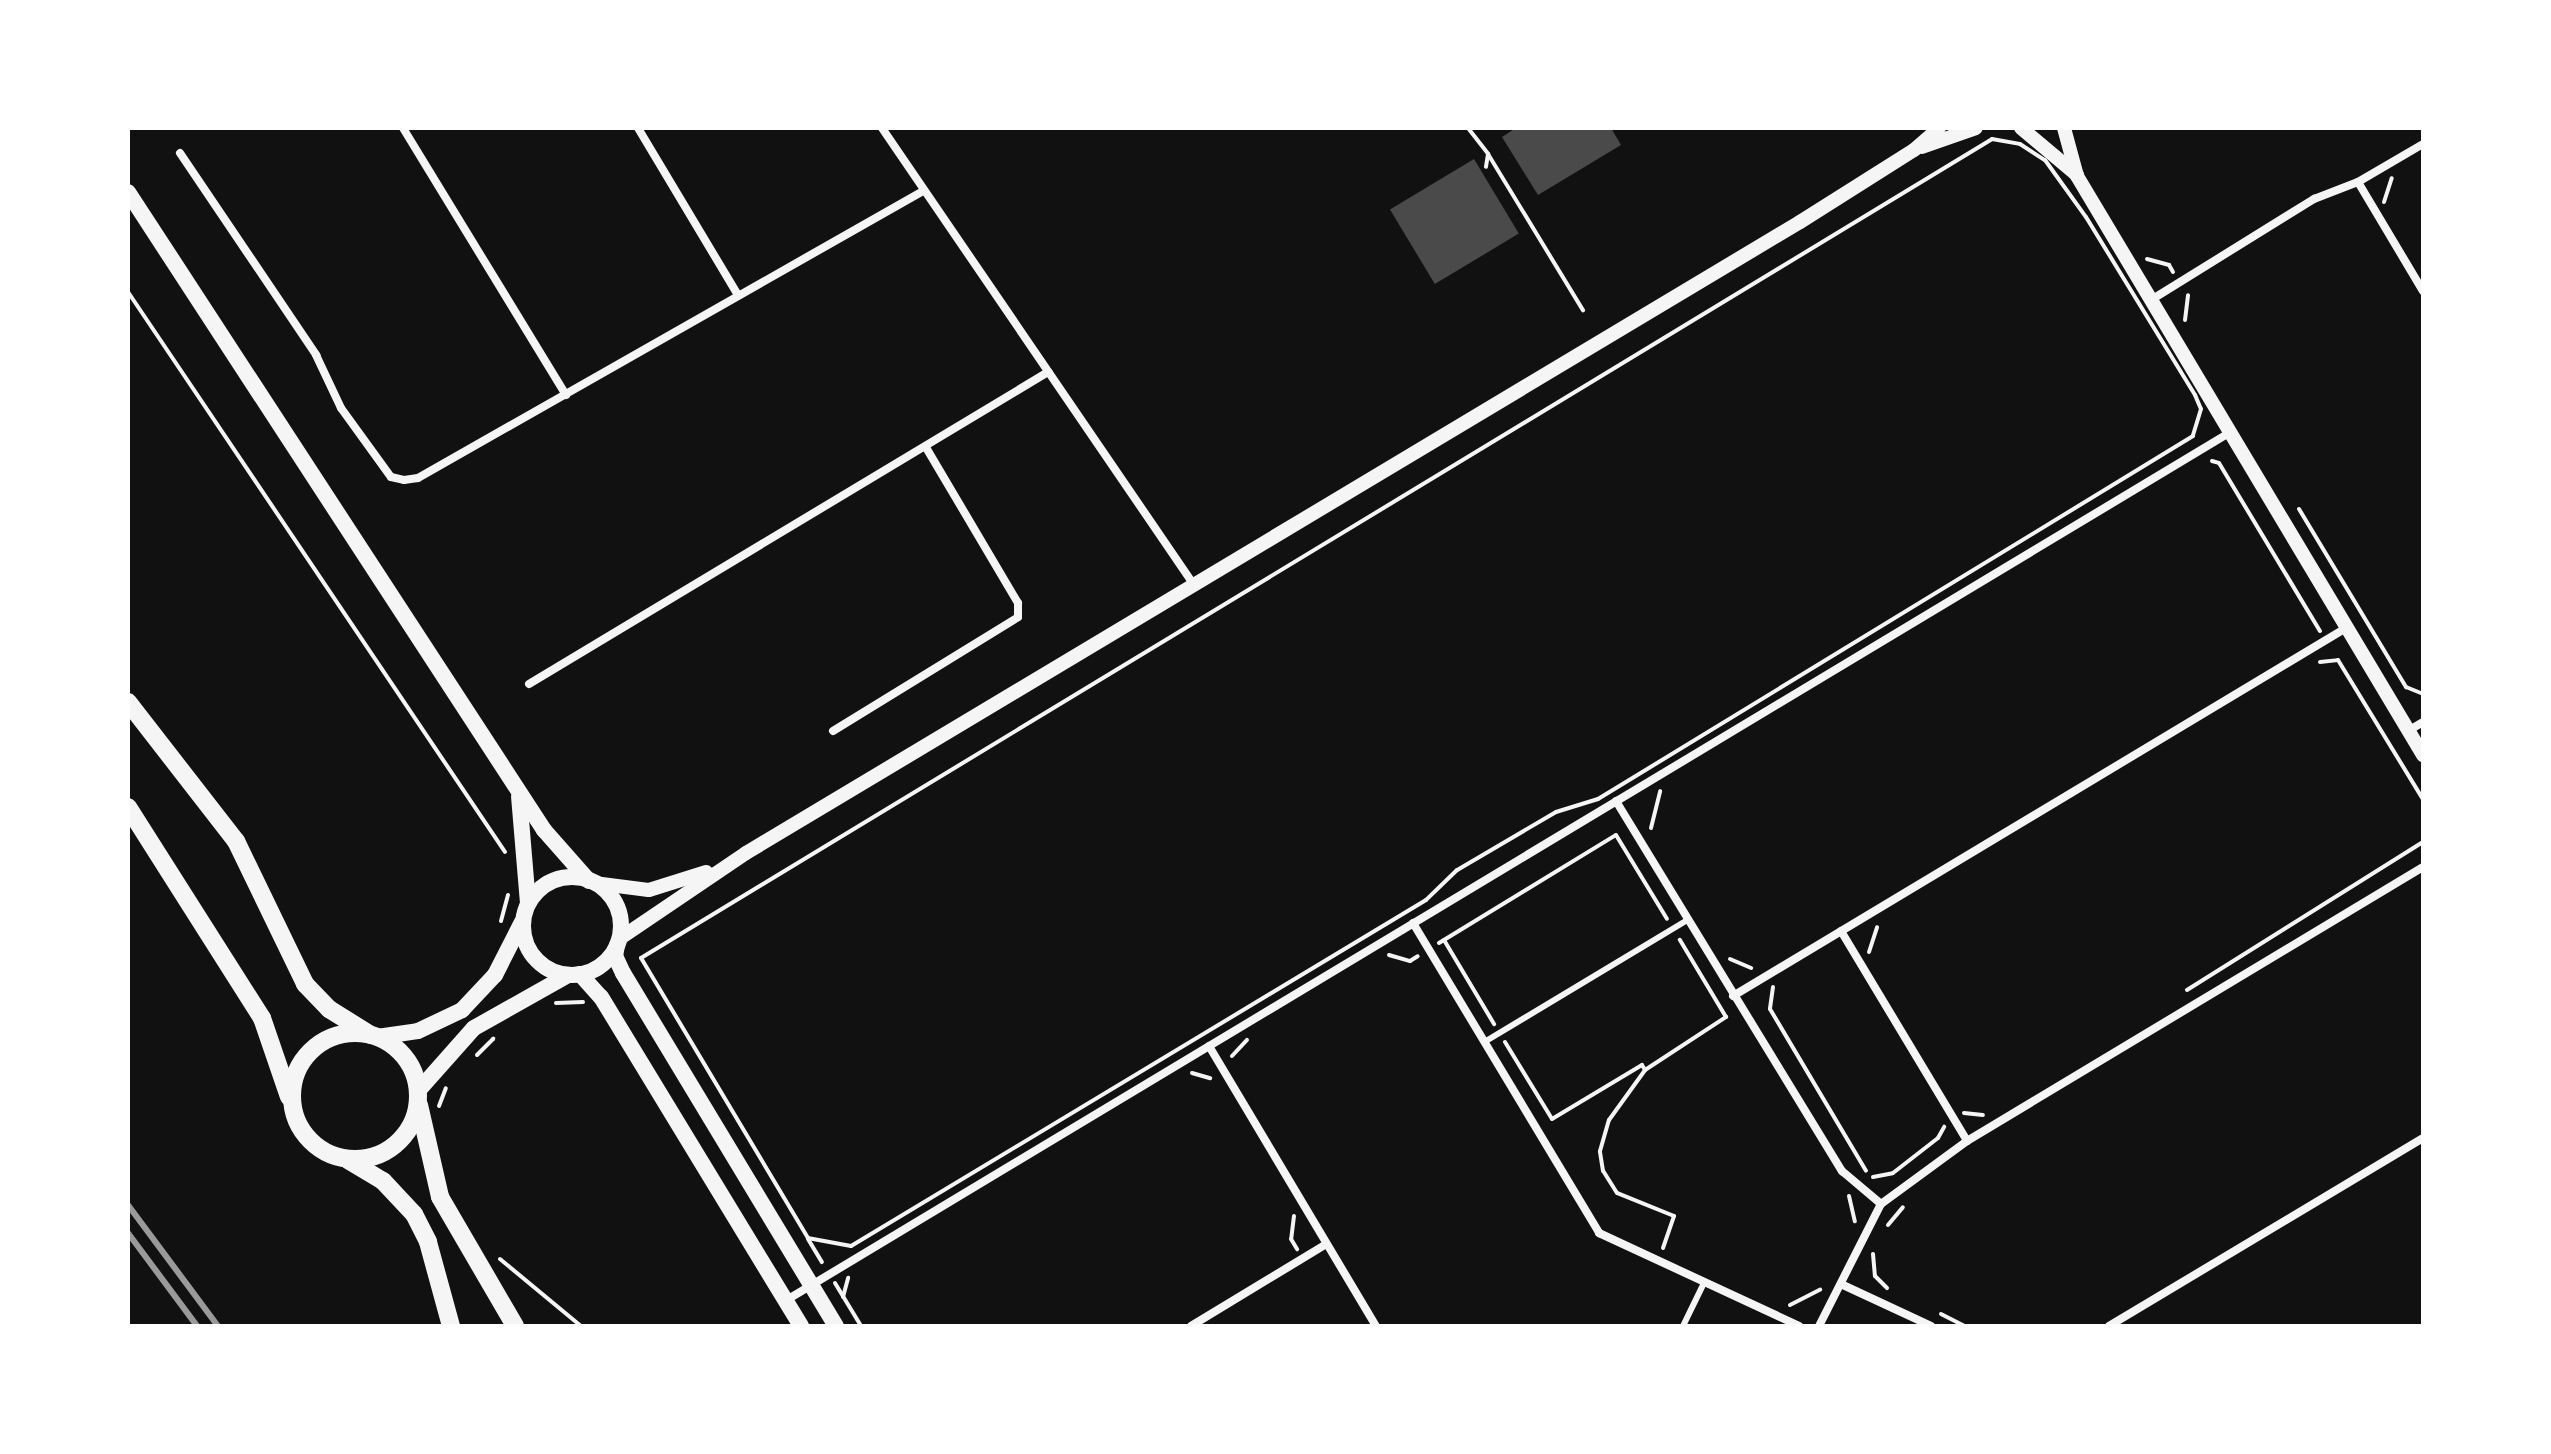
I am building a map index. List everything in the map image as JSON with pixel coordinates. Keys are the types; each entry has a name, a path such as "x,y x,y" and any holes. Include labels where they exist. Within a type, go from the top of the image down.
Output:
{"main road":[{"path":"128,192 514,778 544,830 617,907 618,942 615,956 623,973 836,1326"},
{"path":"128,702 236,841 305,984 329,1009 406,1058 418,1095 425,1148 440,1197 515,1326"},
{"path":"514,778 526,835 525,938 535,957 574,974 609,1010 801,1326"},
{"path":"128,807 268,1030 293,1111 311,1142 383,1181 414,1214 428,1242 451,1326"},
{"path":"293,1111 293,1082 310,1051 342,1034 374,1036 418,1031 462,1010 488,985 510,950 526,911 551,882 592,882"},
{"path":"343,1158 365,1158 391,1148 410,1126 418,1095 474,1028 574,974 604,962 618,942"}],"street":[{"path":"403,128 566,395"},
{"path":"638,128 738,295"},
{"path":"882,128 1194,585"},
{"path":"618,942 746,853 1914,150 1939,128"},
{"path":"1914,150 1976,128"},
{"path":"2021,128 2077,176"},
{"path":"2064,128 2077,176 2423,755"},
{"path":"2151,300 2314,199 2358,182 2423,144"},
{"path":"180,153 316,355 341,408 391,477 418,478 923,191"},
{"path":"2358,182 2423,291"},
{"path":"529,684 1048,372"},
{"path":"785,1301 2229,433"},
{"path":"833,731 1018,617 1018,603 925,446"},
{"path":"1733,996 2346,628"},
{"path":"2408,731 2423,722"},
{"path":"1616,801 1686,921 1842,1171 1881,1204"},
{"path":"592,882 625,890 660,889 746,853"},
{"path":"1819,1326 1843,1285 1881,1204 1967,1141 2423,867"},
{"path":"1413,923 1599,1233 1703,1285 1799,1326"},
{"path":"1841,931 1967,1141"},
{"path":"1209,1046 1376,1326"},
{"path":"2109,1326 2423,1138"},
{"path":"1191,1326 1325,1245"},
{"path":"1843,1285 1931,1326"}],"lane":[{"path":"1486,1041 1686,921"},
{"path":"1683,1326 1703,1285"}],"path":[{"path":"1468,128 1488,154 1583,310"},
{"path":"808,1238 851,1246 1426,900 1457,870 1556,812 1598,799 2193,436 2201,409 2195,395 2045,160 2020,144 1992,139 641,958 821,1260"},
{"path":"1486,167 1488,154"},
{"path":"2374,209 2389,199 2388,186 2403,167"},
{"path":"2145,258 2169,265 2188,296"},
{"path":"2185,322 2188,296 2194,289"},
{"path":"128,292 507,858"},
{"path":"2197,465 2219,463 2423,799"},
{"path":"2292,498 2406,687 2423,694"},
{"path":"2305,670 2329,658 2338,660"},
{"path":"1658,839 1650,826 1661,788"},
{"path":"1616,835 1726,1017"},
{"path":"2184,991 2423,842"},
{"path":"510,950 498,931 511,885"},
{"path":"1869,953 1874,930 1887,922"},
{"path":"1444,940 1552,1119"},
{"path":"1728,957 1761,968 1774,985 1770,1009 1865,1171 1887,1176 1966,1112 1986,1116"},
{"path":"1658,1262 1674,1216 1617,1193 1603,1171 1600,1151 1609,1120 1645,1070 1726,1017 1734,1016"},
{"path":"471,1061 506,1032"},
{"path":"1544,1124 1642,1065 1645,1070"},
{"path":"1181,1071 1219,1080"},
{"path":"438,1111 450,1082"},
{"path":"1845,1190 1855,1208 1849,1232"},
{"path":"1882,1235 1906,1203"},
{"path":"1293,1207 1291,1239 1303,1258"},
{"path":"1648,1243 1675,1257"},
{"path":"490,1248 581,1326"},
{"path":"1874,1249 1872,1266 1889,1289"},
{"path":"843,1297 850,1270"},
{"path":"1786,1305 1818,1293 1824,1281"},
{"path":"838,1289 861,1326"},
{"path":"1927,1308 1965,1326"}],"building":[{"path":"1516,128 1611,128 1621,145 1538,195 1502,137"},
{"path":"1474,159 1519,234 1435,284 1390,209"}],"railway":[{"path":"128,1205 218,1326"},
{"path":"128,1233 197,1326"}]}
